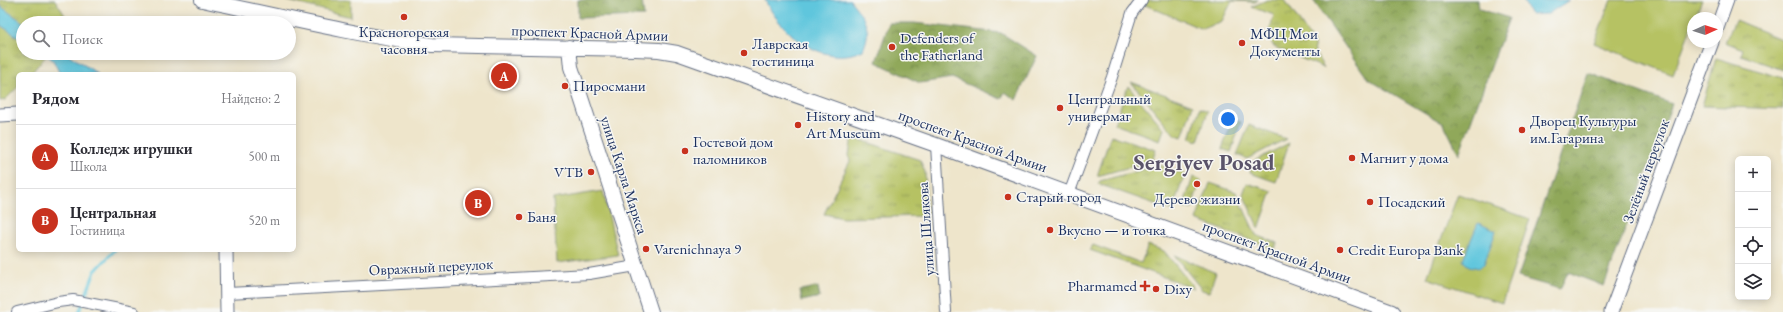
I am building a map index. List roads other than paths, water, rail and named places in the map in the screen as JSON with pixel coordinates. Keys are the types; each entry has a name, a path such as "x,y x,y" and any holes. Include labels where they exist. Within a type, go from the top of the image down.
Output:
{"main road":[{"name":"проспект Красной Армии","path":"202,0 281,16"},
{"name":"проспект Красной Армии","path":"296,19 409,42 462,46 569,47 654,50 677,53 936,145 1392,312"},
{"name":"улица Карла Маркса","path":"569,47 571,67 651,312"}],"street":[{"path":"1069,194 1112,77 1132,13 1142,0"},
{"path":"1723,12 1727,0"},
{"name":"Зелёный переулок","path":"1611,312 1710,48"},
{"path":"0,115 16,114"},
{"name":"улица Шлякова","path":"936,145 946,312"},
{"path":"226,252 228,312"},
{"name":"Овражный переулок","path":"228,293 589,274 636,266"},
{"path":"17,312 73,300 134,312"}],"water":[{"path":"765,0 850,0 866,23 867,35 863,50 848,55 834,55 819,51 806,45 793,36 782,25 772,13"},
{"path":"1523,0 1569,0 1548,14 1531,15"},
{"path":"0,6 16,17 16,35 0,25"},
{"path":"53,60 77,60 95,72 59,72"},
{"path":"1478,223 1496,231 1484,264 1479,268 1469,266 1463,259"}],"waterway":[{"path":"79,312 95,271 113,252"}],"place":[{"name":"Красногорская часовня","path":"404,17"},
{"name":"МФЦ Мои Документы","path":"1242,43"},
{"name":"Defenders of the Fatherland","path":"892,47"},
{"name":"Лаврская гостиница","path":"744,53"},
{"name":"Колледж игрушки","path":"504,76"},
{"name":"Пиросмани","path":"565,86"},
{"name":"Центральный универмаг","path":"1060,108"},
{"name":"History and Art Museum","path":"798,125"},
{"name":"Дворец Культуры им.Гагарина","path":"1522,130"},
{"name":"Гостевой дом паломников","path":"685,151"},
{"name":"Магнит у дома","path":"1352,158"},
{"name":"VTB","path":"591,172"},
{"name":"Дерево жизни","path":"1197,184"},
{"name":"Старый город","path":"1008,197"},
{"name":"Посадский","path":"1370,202"},
{"name":"Центральная","path":"478,203"},
{"name":"Баня","path":"519,217"},
{"name":"Вкусно — и точка","path":"1050,230"},
{"name":"Varenichnaya 9","path":"646,249"},
{"name":"Credit Europa Bank","path":"1340,250"},
{"name":"Pharmamed","path":"1145,286"},
{"name":"Dixy","path":"1156,289"}],"district":[{"name":"Sergiyev Posad","path":"1204,162"}]}
